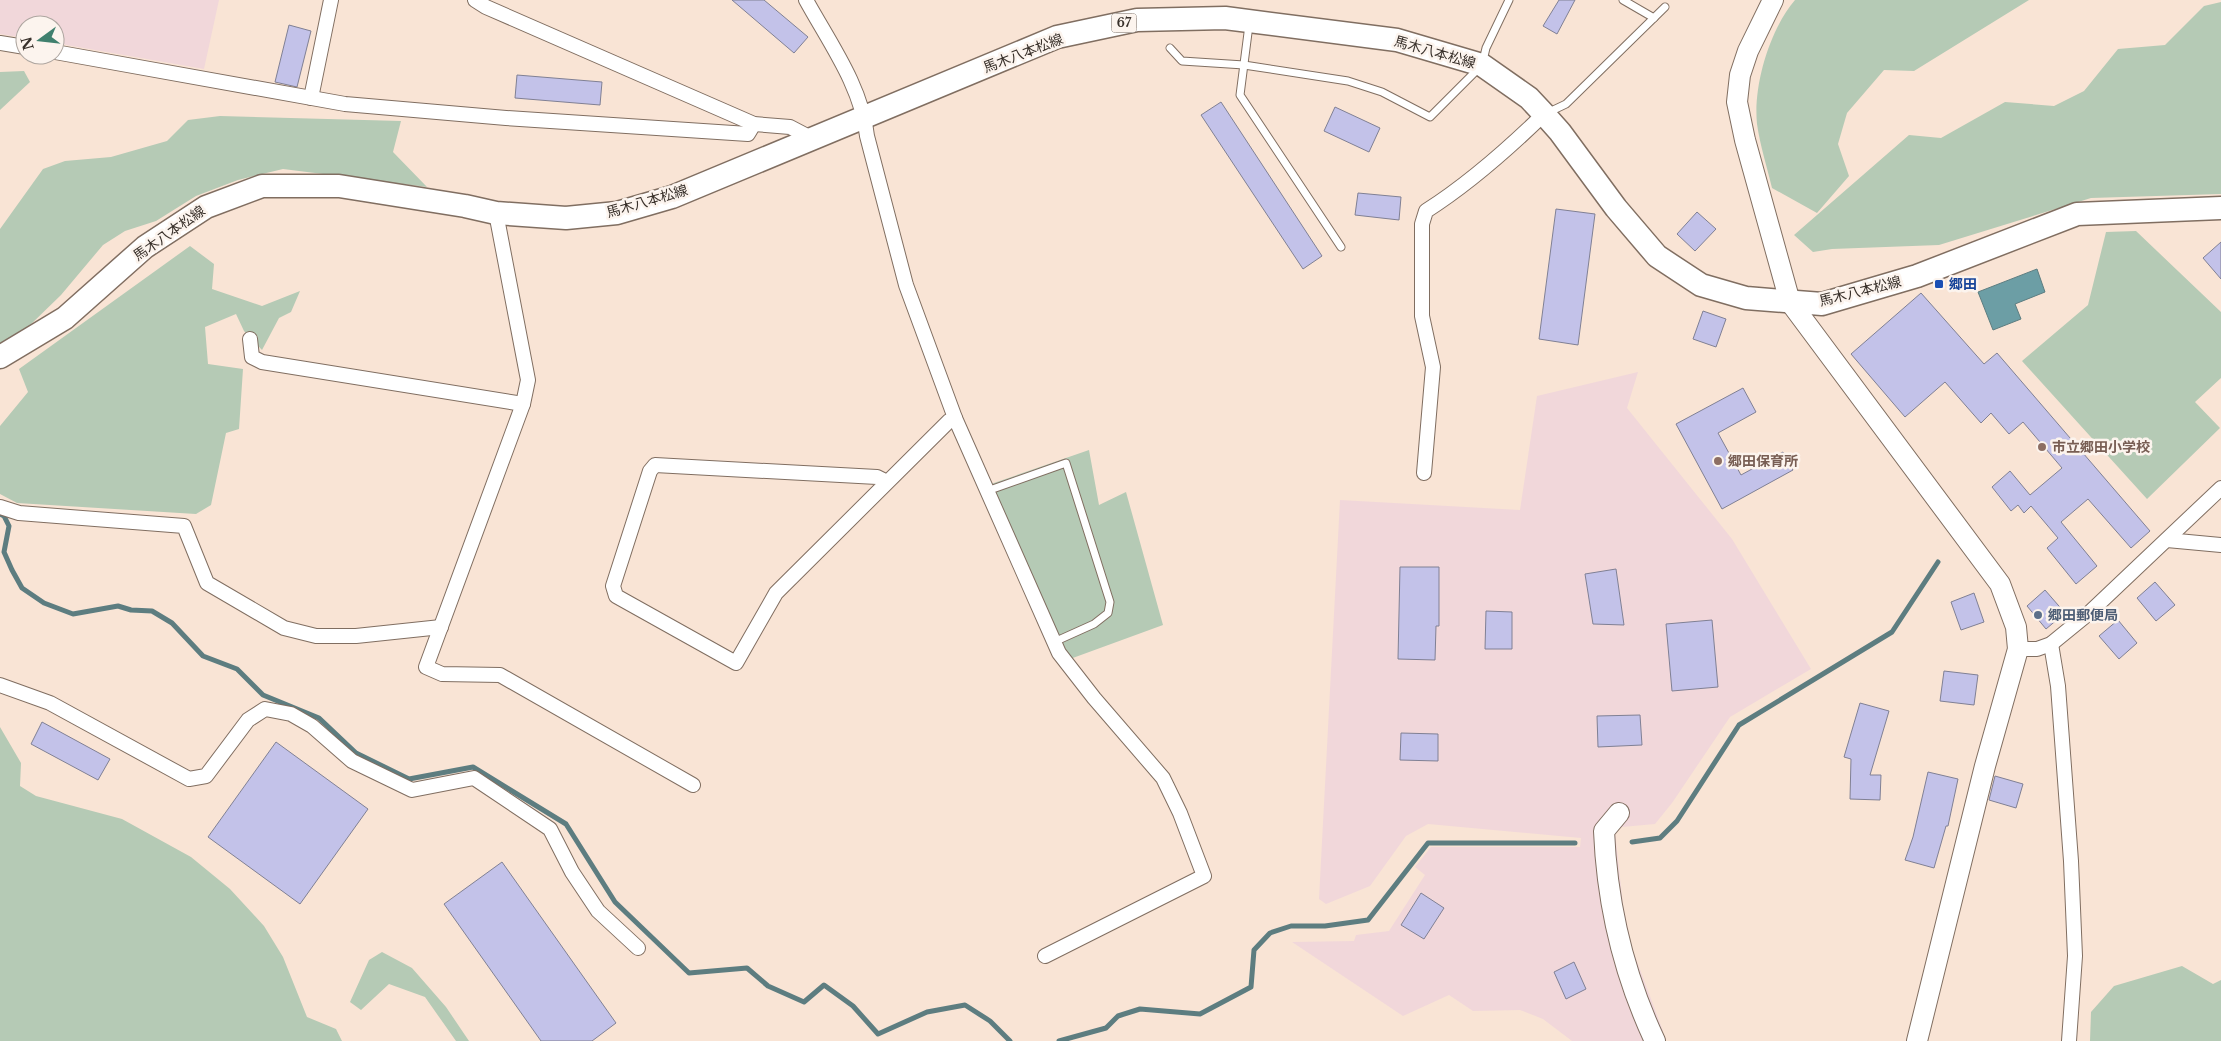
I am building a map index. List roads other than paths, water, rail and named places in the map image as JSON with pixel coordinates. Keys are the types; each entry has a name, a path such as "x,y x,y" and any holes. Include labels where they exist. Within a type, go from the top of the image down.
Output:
{"main road":[{"name":"馬木八本松線","path":"0,357 65,318 145,247 183,222 206,207 262,186 339,186 465,206 496,213 566,218 617,213 672,197 1057,37 1137,20 1225,18 1397,40 1482,65 1529,98 1544,114 1560,132 1616,208 1657,256 1701,285 1746,298 1822,304 1917,276 2077,214 2221,208"}],"street":[{"path":"311,98 331,0"},
{"path":"474,0 486,7 754,124 790,127 811,138"},
{"path":"806,0 851,82 865,118 867,136 906,285 955,418 1054,642 1059,653 1094,698 1163,778 1180,812 1204,876 1046,956"},
{"path":"1773,0 1748,51 1740,75 1738,102 1745,140 1790,302 2000,584 2016,627 2018,649 1985,766 1917,1041"},
{"path":"0,43 15,45"},
{"path":"65,54 345,104 496,117 748,134 754,124"},
{"path":"1424,473 1433,367 1422,316 1422,224 1426,211 1460,189 1492,164 1544,114"},
{"path":"496,213 528,380 523,404 426,667 442,674 500,675 693,785"},
{"path":"250,339 252,357 262,362 523,404"},
{"path":"887,482 877,477 655,465 650,471 613,586 616,596 736,663 776,593 949,421 955,418"},
{"path":"2018,649 2037,649 2050,644 2090,613 2221,488"},
{"path":"0,507 19,513 184,526 207,583 284,628 316,636 336,636 441,627"},
{"path":"2167,540 2221,545"},
{"path":"2050,644 2058,686 2072,890 2075,956 2069,1041"},
{"path":"0,685 50,703 189,779 206,776 248,720 266,709 291,714 312,726 352,761 412,790 474,778 550,829 572,872 598,912 638,948"},
{"path":"1619,813 1604,831 1613,920 1630,978 1655,1041"}],"lane":[{"path":"1170,48 1182,61 1244,65 1348,81 1382,92 1430,117 1482,65 1486,48 1509,0"},
{"path":"1623,0 1654,18"},
{"path":"1544,114 1566,104 1665,7"},
{"path":"1250,22 1240,95 1341,247"},
{"path":"987,490 1066,463 1110,602 1108,613 1094,624 1054,642"}],"water":[{"path":"2037,269 2045,292 2015,304 2021,319 1993,330 1978,292"}],"waterway":[{"path":"0,514 4,516 9,526 4,552 12,570 22,588 44,603 73,614 118,606 131,610 152,611 172,623 203,656 237,669 263,695 319,718 356,753 409,779 473,767 566,824 615,902 689,973 747,968 768,986 804,1002 824,985 853,1006 878,1034 927,1012 965,1005 990,1021 1010,1041"},
{"path":"1632,842 1660,838 1677,821 1739,725 1892,632 1938,562"},
{"path":"1059,1041 1106,1028 1118,1016 1140,1009 1200,1014 1251,987 1254,950 1270,933 1291,926 1325,926 1368,920 1428,843 1575,843"}],"place":[{"name":"郷田","path":"1939,284"},
{"name":"市立郷田小学校","path":"2042,447"},
{"name":"郷田保育所","path":"1718,461"},
{"name":"郷田郵便局","path":"2038,615"}]}
